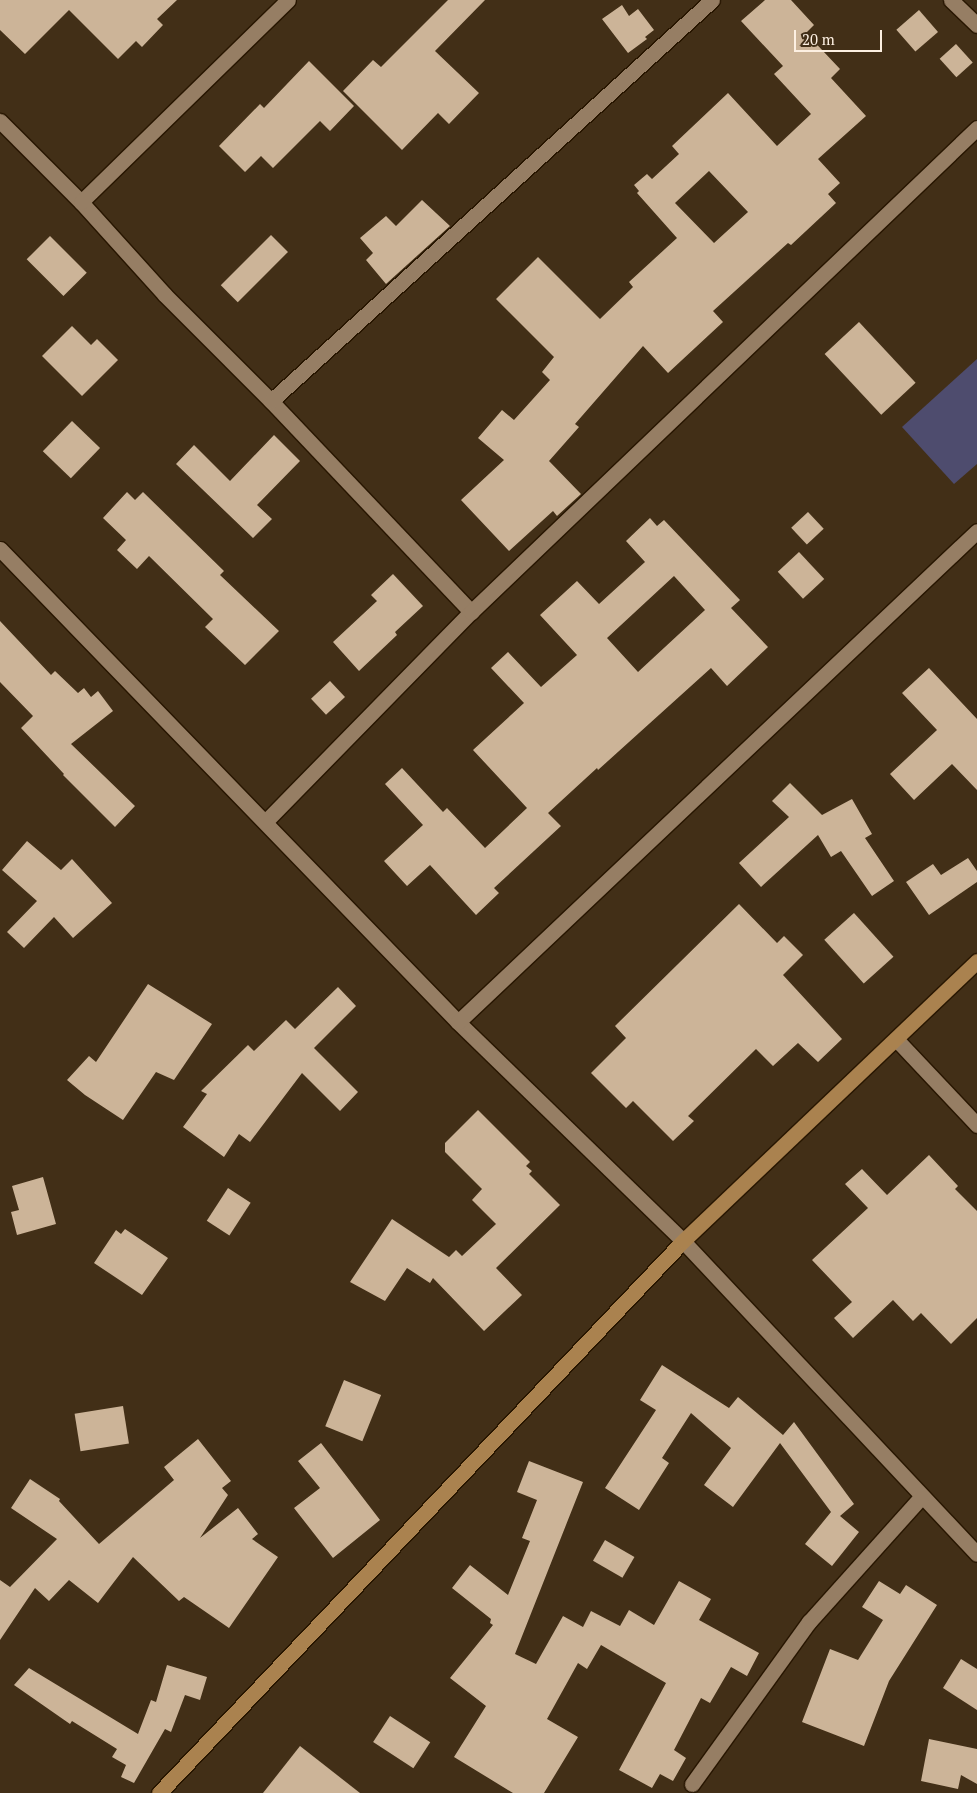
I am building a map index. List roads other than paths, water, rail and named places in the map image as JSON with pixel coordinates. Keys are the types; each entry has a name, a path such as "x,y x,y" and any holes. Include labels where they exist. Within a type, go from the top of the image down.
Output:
{"street":[{"path":"81,202 288,0"},
{"path":"271,401 712,0"},
{"path":"951,0 977,25"},
{"path":"0,121 81,202 165,295 271,401 470,612"},
{"path":"266,822 470,612 977,128"},
{"path":"458,1022 977,531"},
{"path":"0,549 458,1022 683,1241 977,1554"},
{"path":"159,1793 683,1241 977,962"},
{"path":"896,1040 977,1125"},
{"path":"692,1784 809,1622 922,1496"}]}
